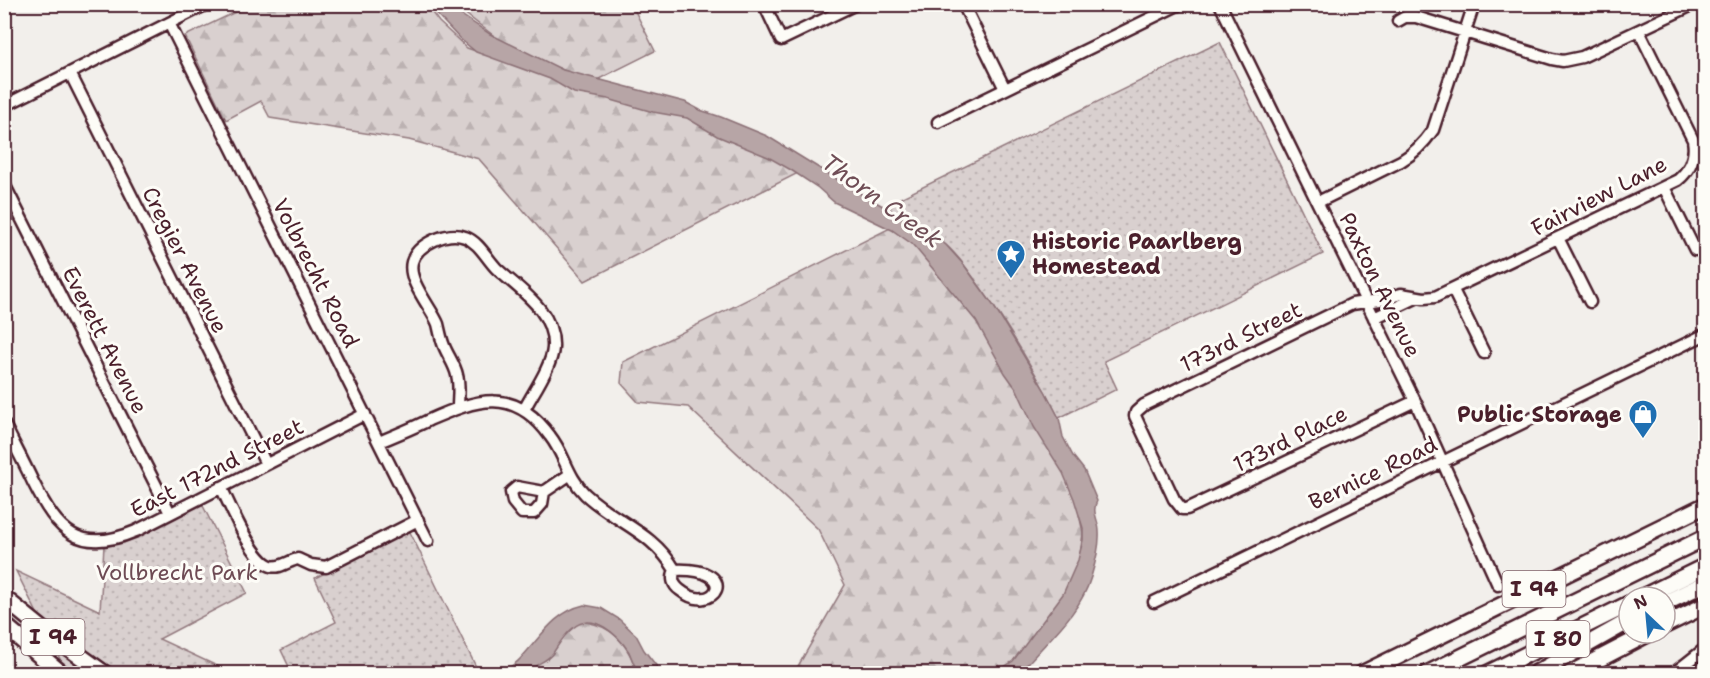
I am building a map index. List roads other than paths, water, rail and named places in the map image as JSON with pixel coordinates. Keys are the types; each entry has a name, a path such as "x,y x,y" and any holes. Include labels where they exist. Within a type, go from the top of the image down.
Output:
{"highway":[{"name":"I 94","path":"1362,673 1706,505"},
{"name":"I 80","path":"1427,674 1706,537"},
{"path":"1667,585 1706,566"},
{"path":"1677,597 1706,583"},
{"name":"I 94","path":"4,598 40,628 105,674"},
{"path":"1677,619 1706,604"},
{"name":"I 80","path":"1487,674 1617,610"},
{"path":"4,625 62,674"},
{"path":"1535,674 1617,628"},
{"path":"4,633 48,674"},
{"path":"1570,674 1626,645"},
{"path":"1585,674 1630,645"}],"street":[{"path":"4,106 207,4"},
{"path":"764,4 781,40 856,4"},
{"path":"963,4 1005,89"},
{"path":"938,122 1180,4"},
{"name":"Paxton Avenue","path":"1220,4 1415,401 1498,585"},
{"path":"1318,202 1401,161 1414,153 1427,139 1433,130 1474,4"},
{"path":"1398,21 1405,17 1416,17 1563,61 1582,57 1688,6"},
{"name":"Volbrecht Road","path":"169,23 428,541"},
{"name":"Fairview Lane","path":"1366,301 1401,294 1435,297 1453,290 1664,187 1685,174 1694,158 1693,140 1639,31"},
{"name":"Cregier Avenue","path":"70,73 266,464"},
{"name":"Everett Avenue","path":"5,187 170,513"},
{"path":"1664,187 1695,250"},
{"path":"458,407 458,377 441,340 438,325 413,278 411,269 420,249 450,236 467,237 496,267 531,297 548,324 553,348 549,362 524,410"},
{"path":"1558,238 1590,302"},
{"path":"1453,290 1484,353"},
{"name":"Fairview Lane","path":"1374,318 1418,297"},
{"name":"173rd Street","path":"1182,509 1174,500 1137,423 1136,412 1144,405 1352,304 1366,301"},
{"name":"Bernice Road","path":"1154,602 1706,334"},
{"path":"379,442 458,407 475,402 492,401 510,404 524,410 551,437 569,475 592,500 651,540 675,570"},
{"name":"173rd Place","path":"1182,509 1194,507 1415,401"},
{"name":"East 172nd Street","path":"4,424 52,517 61,526 82,539 105,541 117,539 365,414"},
{"path":"544,492 569,475"},
{"path":"221,487 253,549 264,562 271,566 279,566 298,559 311,566 326,567 418,520"},
{"path":"1673,674 1706,648"}],"place":[{"name":"Historic Paarlberg Homestead","path":"1011,280"},
{"name":"Public Storage","path":"1643,440"}],"water label":[{"name":"Thorn Creek","path":"882,201"}],"park label":[{"name":"Vollbrecht Park","path":"177,572"}]}
